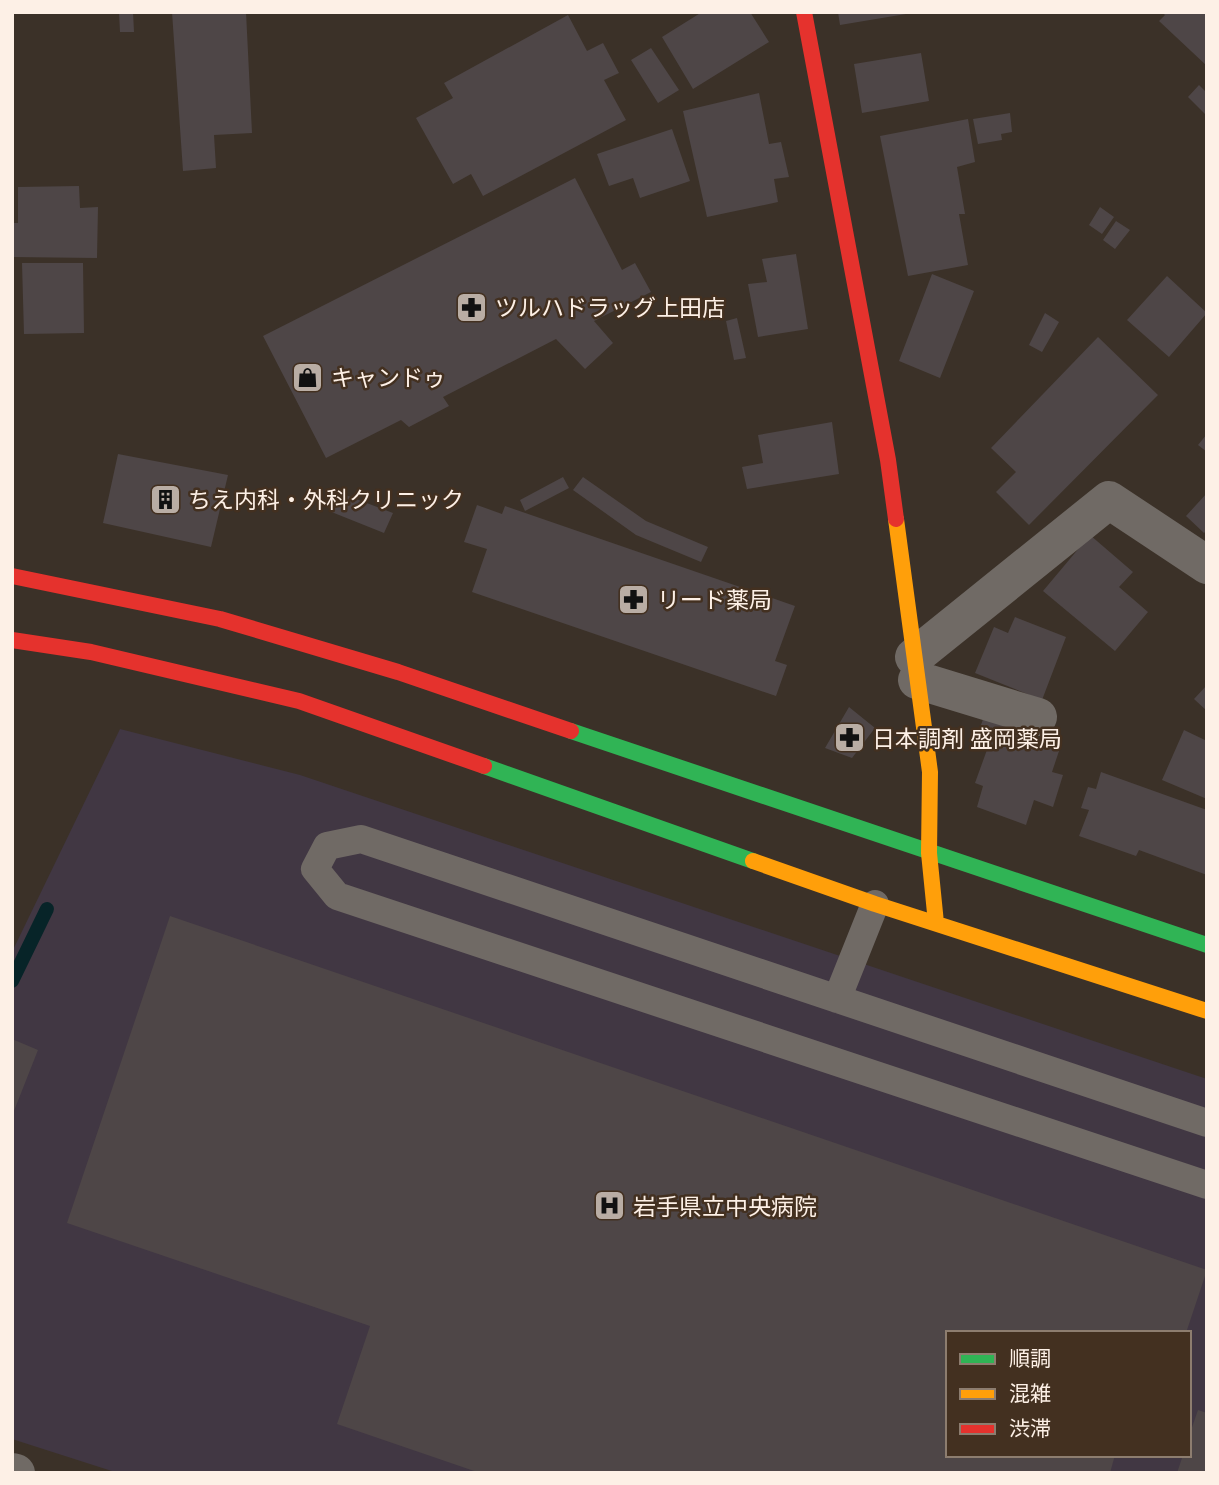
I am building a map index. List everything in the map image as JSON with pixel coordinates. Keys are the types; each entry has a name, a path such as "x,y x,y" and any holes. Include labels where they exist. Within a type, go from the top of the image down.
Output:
{"street":[{"path":"804,12 888,460 930,772 929,853 936,923"},
{"path":"916,669 1109,500 1207,565"},
{"path":"12,576 220,619 398,672 1207,945"},
{"path":"12,640 91,652 299,701 875,904 1207,1011"},
{"path":"916,669 1038,717"}],"lane":[{"path":"1207,1122 361,839 327,846 314,869 337,896 1207,1185"},
{"path":"837,999 875,904"}],"shaded area":[{"name":"岩手県立中央病院","path":"120,729 300,775 1207,1079 1207,1473 118,1473 12,1439 12,952"}],"building":[{"path":"119,12 133,12 134,32 120,32"},
{"path":"172,12 246,12 252,133 214,135 216,168 183,171"},
{"path":"702,12 750,12 769,42 693,89 662,37"},
{"path":"838,12 905,12 906,14 840,25"},
{"path":"1162,12 1207,12 1207,66 1159,21 1165,15"},
{"path":"568,15 587,51 603,43 619,73 604,80 626,120 483,196 471,174 453,184 416,118 453,98 444,83"},
{"path":"651,48 679,90 658,103 631,60"},
{"path":"921,53 929,101 862,113 854,64"},
{"path":"1199,85 1207,93 1207,116 1188,97"},
{"path":"759,93 769,144 781,142 789,177 774,179 778,202 707,217 683,111"},
{"path":"1010,113 1012,132 1001,134 1002,140 978,144 973,119"},
{"path":"968,119 975,162 957,167 965,214 959,214 968,265 908,276 880,136"},
{"path":"672,129 690,181 640,198 633,178 609,186 597,154"},
{"name":"ツルハドラッグ上田店","path":"575,178 622,270 635,263 651,292 594,321 613,343 585,369 556,339 443,397 449,406 409,427 401,420 326,458 263,336"},
{"path":"79,186 80,208 98,207 97,258 12,257 12,223 18,223 18,187"},
{"path":"1100,207 1114,217 1102,234 1089,225"},
{"path":"1116,221 1130,230 1115,249 1103,240"},
{"path":"796,254 808,329 758,337 748,284 767,282 762,259"},
{"path":"22,263 83,263 84,333 24,334"},
{"path":"932,274 974,291 940,378 899,361"},
{"path":"1167,276 1207,313 1169,357 1127,320"},
{"path":"1045,313 1059,322 1042,352 1029,345"},
{"path":"737,318 746,358 734,360 726,321"},
{"path":"1098,337 1158,395 1029,525 996,492 1016,472 991,448"},
{"path":"832,422 839,474 747,489 742,467 763,463 758,435"},
{"path":"1207,434 1207,452 1198,445"},
{"name":"ちえ内科・外科クリニック","path":"118,454 228,475 211,547 103,523"},
{"path":"563,477 569,488 525,511 520,500"},
{"path":"583,477 646,521 708,547 701,562 636,535 573,490"},
{"path":"335,491 393,513 384,533 329,511"},
{"path":"1207,493 1207,530 1204,533 1186,516"},
{"name":"リード薬局","path":"477,505 502,514 505,506 795,606 775,661 787,665 776,696 472,592 487,549 464,542"},
{"path":"1090,535 1133,572 1119,587 1148,612 1115,651 1043,591"},
{"path":"1015,617 1066,637 1042,700 975,673 994,627 1008,633"},
{"path":"1207,685 1207,711 1194,699"},
{"name":"日本調剤 盛岡薬局","path":"849,707 875,728 852,758 825,748"},
{"path":"984,716 1033,733 1030,742 1059,751 1052,772 1063,775 1053,807 1034,800 1026,825 977,807 983,786 975,783 988,747 975,743"},
{"path":"1184,730 1207,741 1207,799 1162,780"},
{"path":"1101,772 1207,810 1207,875 1139,850 1136,856 1079,836 1089,810 1081,808 1088,787 1096,789"},
{"name":"岩手県立中央病院","path":"170,916 1207,1270 1187,1331 946,1331 946,1457 1114,1457 1110,1473 480,1473 337,1424 370,1326 67,1223"},
{"path":"12,1039 38,1050 12,1116"},
{"path":"1198,1410 1207,1413 1207,1473 1177,1473 1182,1457 1191,1457 1191,1430"}],"waterway":[{"path":"12,981 47,909"}],"traffic: fast":[{"path":"571,731 1207,945"},
{"path":"484,766 753,861"}],"traffic: slow":[{"path":"896,519 930,772 929,853 936,923"},
{"path":"753,861 875,904 1207,1011"}],"traffic: jam":[{"path":"804,12 888,460 896,519"},
{"path":"12,576 220,619 398,672 571,731"},
{"path":"12,640 91,652 299,701 484,766"}],"place":[{"name":"ツルハドラッグ上田店","path":"472,307"},
{"name":"キャンドゥ","path":"308,377"},
{"name":"ちえ内科・外科クリニック","path":"165,499"},
{"name":"リード薬局","path":"634,599"},
{"name":"日本調剤 盛岡薬局","path":"849,738"},
{"name":"岩手県立中央病院","path":"610,1206"}]}
